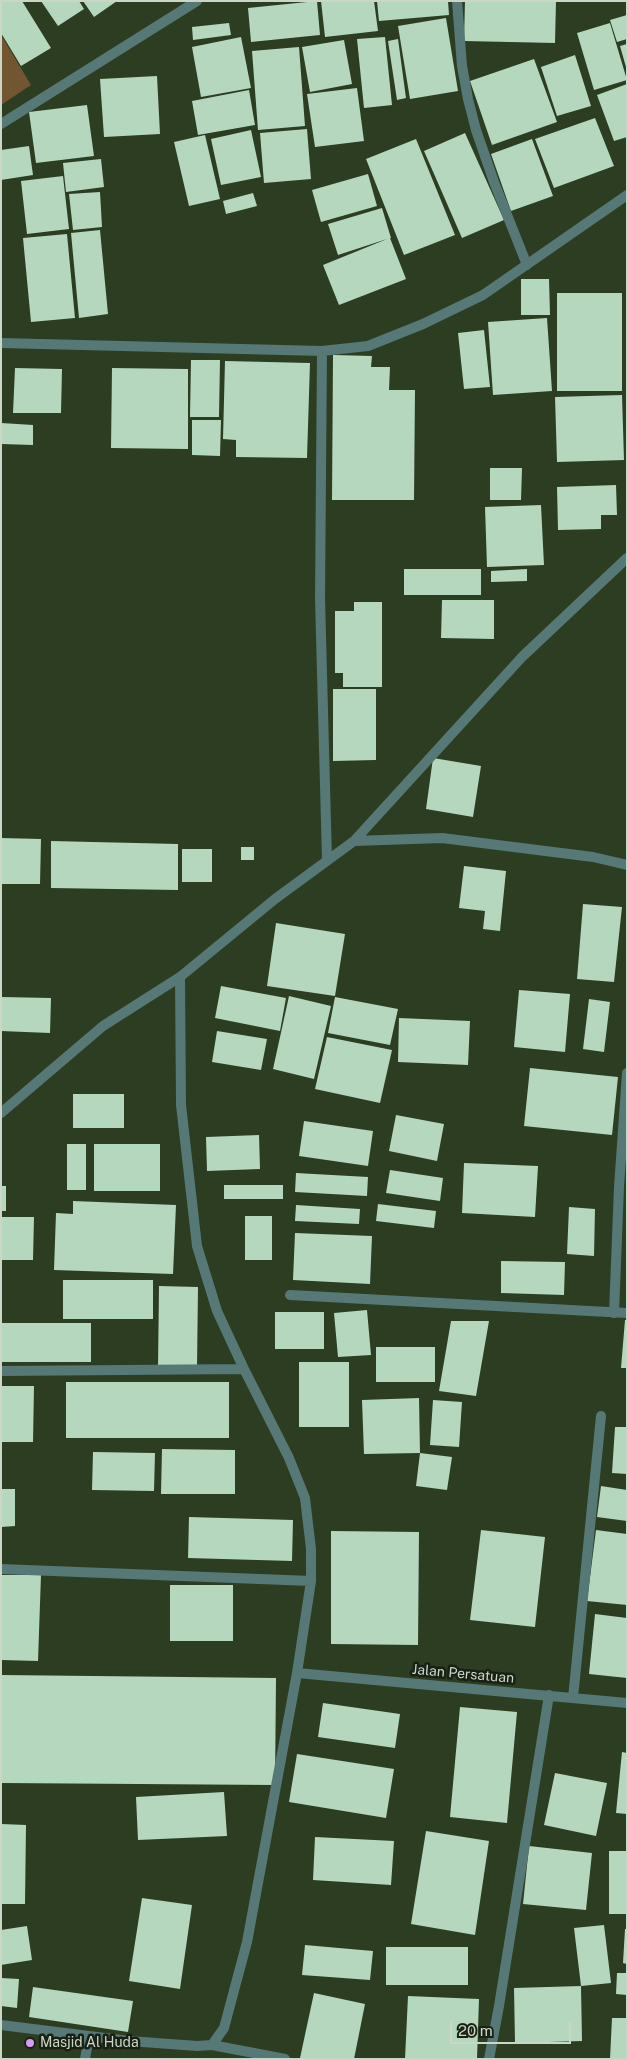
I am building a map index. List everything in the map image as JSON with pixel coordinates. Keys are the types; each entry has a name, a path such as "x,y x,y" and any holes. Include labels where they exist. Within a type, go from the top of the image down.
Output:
{"street":[{"path":"1,124 197,1"},
{"path":"457,1 462,66 476,130 494,182 527,264"},
{"path":"1,344 322,351 368,346 423,324 482,295 627,194"},
{"path":"322,351 320,598 327,860"},
{"path":"1,1113 103,1026 180,977 275,899 354,841 522,657 627,558"},
{"path":"354,841 442,838 593,857 627,864"},
{"path":"180,977 181,1105 197,1246 217,1311 289,1458 305,1498 311,1549 311,1581 297,1673 247,1942 224,2028 212,2045"},
{"path":"614,1313 619,1187 627,1073"},
{"path":"290,1294 627,1313"},
{"path":"1,1371 244,1369"},
{"path":"573,1698 602,1416"},
{"path":"1,1570 311,1581"},
{"name":"Jalan Persatuan","path":"297,1673 549,1695 627,1704"},
{"path":"489,2059 549,1695"},
{"path":"1,2025 89,2036 197,2046 212,2045 285,2059"},
{"path":"85,2059 89,2036"}],"shaded area":[{"path":"1,35 31,85 1,105"}],"building":[{"path":"1,1 22,1 51,48 21,66 1,33"},
{"path":"41,1 79,1 84,9 58,26"},
{"path":"83,1 117,1 94,17"},
{"path":"317,1 320,35 251,42 248,8"},
{"path":"321,1 374,1 378,31 325,37"},
{"path":"377,1 448,1 449,15 379,21"},
{"path":"465,1 556,1 555,43 464,41"},
{"path":"627,15 627,39 617,42 610,20"},
{"path":"446,18 458,91 410,99 398,26"},
{"path":"229,23 231,35 193,40 192,27"},
{"path":"610,23 627,80 594,90 577,33"},
{"path":"241,37 251,88 201,97 192,47"},
{"path":"385,37 392,105 364,108 357,39"},
{"path":"398,39 406,98 397,100 388,41"},
{"path":"344,40 352,84 310,92 302,47"},
{"path":"627,44 627,67 626,67 620,46"},
{"path":"299,47 305,126 258,130 252,51"},
{"path":"575,55 591,106 557,116 541,67"},
{"path":"534,59 557,122 492,145 470,81"},
{"path":"157,76 160,134 104,137 100,79"},
{"path":"627,84 627,137 614,141 597,95"},
{"path":"357,88 364,141 315,147 307,94"},
{"path":"249,90 255,125 198,135 192,101"},
{"path":"87,105 94,156 36,163 29,112"},
{"path":"595,118 614,166 554,188 535,139"},
{"path":"307,129 311,179 264,183 260,133"},
{"path":"251,130 261,177 221,185 211,139"},
{"path":"465,133 504,220 462,238 424,151"},
{"path":"205,135 220,199 189,206 174,142"},
{"path":"416,139 455,235 404,255 366,159"},
{"path":"532,139 553,196 511,211 491,154"},
{"path":"29,146 33,175 1,180 1,150"},
{"path":"101,159 104,187 66,192 63,163"},
{"path":"368,174 377,206 321,222 312,190"},
{"path":"63,176 69,229 27,234 21,181"},
{"path":"100,192 102,227 73,230 69,194"},
{"path":"253,193 257,206 226,214 223,201"},
{"path":"382,208 390,238 406,279 339,305 323,265 387,239 338,255 328,224"},
{"path":"100,230 108,314 79,318 71,233"},
{"path":"67,234 75,318 31,322 23,238"},
{"path":"521,279 549,279 550,315 521,315"},
{"path":"557,293 622,293 622,391 557,391"},
{"path":"547,318 552,391 493,395 488,322"},
{"path":"484,330 490,387 464,389 458,333"},
{"path":"333,355 372,356 371,367 390,367 389,390 415,390 414,500 332,500"},
{"path":"191,360 220,360 219,417 190,417"},
{"path":"225,361 310,363 307,458 236,457 236,440 223,439"},
{"path":"15,368 62,369 61,413 13,413"},
{"path":"112,368 188,369 188,449 111,448"},
{"path":"622,395 624,460 557,462 555,397"},
{"path":"192,420 221,420 220,456 192,455"},
{"path":"1,423 33,425 33,445 1,444"},
{"path":"490,468 522,468 521,500 490,500"},
{"path":"616,485 617,515 601,515 601,529 558,530 557,487"},
{"path":"541,505 544,565 487,567 485,507"},
{"path":"404,569 481,569 481,595 404,595"},
{"path":"527,569 527,581 491,582 491,571"},
{"path":"442,600 494,600 494,639 441,638"},
{"path":"354,602 382,602 382,687 343,687 343,673 335,673 335,611 354,611"},
{"path":"333,689 376,689 376,760 333,761"},
{"path":"433,758 481,766 473,817 426,809"},
{"path":"1,838 41,839 40,884 1,884"},
{"path":"51,841 178,844 178,890 51,888"},
{"path":"241,847 254,847 254,860 241,860"},
{"path":"182,849 212,849 212,882 182,882"},
{"path":"464,866 506,871 500,931 483,929 485,911 459,908"},
{"path":"583,904 622,907 614,982 577,979"},
{"path":"276,923 345,934 335,996 267,986"},
{"path":"221,986 286,998 280,1031 215,1018"},
{"path":"519,990 570,994 565,1052 514,1047"},
{"path":"289,996 331,1006 314,1079 273,1069"},
{"path":"1,997 51,998 50,1033 1,1031"},
{"path":"335,997 398,1009 390,1045 328,1033"},
{"path":"589,999 610,1002 604,1052 583,1049"},
{"path":"399,1018 470,1021 468,1065 398,1062"},
{"path":"217,1031 267,1039 261,1070 212,1062"},
{"path":"327,1037 392,1050 380,1103 315,1089"},
{"path":"530,1068 618,1077 612,1135 524,1126"},
{"path":"73,1094 124,1094 124,1128 73,1128"},
{"path":"396,1115 444,1124 437,1161 389,1151"},
{"path":"304,1121 373,1131 368,1166 299,1156"},
{"path":"259,1135 260,1169 207,1171 206,1137"},
{"path":"67,1144 86,1144 86,1190 67,1190"},
{"path":"94,1144 160,1144 160,1191 94,1191"},
{"path":"464,1163 538,1166 535,1217 462,1213"},
{"path":"390,1170 443,1178 440,1201 386,1193"},
{"path":"296,1173 368,1177 367,1196 295,1192"},
{"path":"224,1185 283,1185 283,1199 224,1199"},
{"path":"1,1186 6,1186 6,1211 1,1211"},
{"path":"73,1201 176,1205 173,1274 54,1270 56,1213 73,1214"},
{"path":"378,1204 436,1211 434,1228 376,1221"},
{"path":"296,1205 360,1209 359,1224 295,1221"},
{"path":"569,1207 595,1209 594,1256 567,1254"},
{"path":"245,1216 272,1216 272,1260 245,1260"},
{"path":"1,1217 34,1217 33,1260 1,1260"},
{"path":"295,1233 372,1236 370,1284 293,1280"},
{"path":"501,1261 565,1262 564,1295 501,1293"},
{"path":"63,1280 153,1280 153,1319 63,1319"},
{"path":"159,1286 198,1287 197,1368 158,1367"},
{"path":"367,1310 371,1355 338,1357 334,1313"},
{"path":"275,1312 324,1312 324,1349 275,1349"},
{"path":"625,1320 627,1320 627,1368 621,1368"},
{"path":"451,1321 489,1321 476,1396 439,1391"},
{"path":"1,1323 91,1323 91,1362 1,1362"},
{"path":"376,1347 435,1347 435,1382 376,1382"},
{"path":"299,1362 349,1362 349,1427 299,1427"},
{"path":"66,1382 229,1382 229,1438 66,1438"},
{"path":"1,1386 34,1386 33,1442 1,1442"},
{"path":"419,1398 420,1453 364,1454 362,1400"},
{"path":"433,1400 462,1402 459,1447 430,1445"},
{"path":"615,1427 627,1427 627,1474 612,1473"},
{"path":"162,1449 235,1450 235,1494 161,1494"},
{"path":"93,1452 155,1453 154,1491 92,1490"},
{"path":"420,1453 452,1457 447,1490 416,1486"},
{"path":"601,1486 627,1490 627,1521 597,1517"},
{"path":"1,1489 15,1489 15,1526 1,1527"},
{"path":"189,1517 293,1520 292,1561 188,1558"},
{"path":"481,1530 545,1537 535,1627 470,1620"},
{"path":"596,1530 627,1534 627,1605 587,1601"},
{"path":"331,1531 419,1532 418,1645 331,1644"},
{"path":"1,1575 41,1575 38,1661 1,1660"},
{"path":"170,1585 233,1585 233,1641 170,1641"},
{"path":"595,1614 627,1618 627,1678 589,1674"},
{"path":"1,1675 276,1678 275,1785 1,1783"},
{"path":"323,1703 400,1714 395,1748 318,1737"},
{"path":"460,1707 517,1712 507,1823 450,1817"},
{"path":"622,1752 627,1753 627,1814 616,1813"},
{"path":"297,1754 394,1769 386,1818 289,1802"},
{"path":"555,1773 607,1783 596,1836 544,1825"},
{"path":"224,1792 227,1836 138,1840 136,1797"},
{"path":"1,1824 26,1825 25,1904 1,1904"},
{"path":"426,1831 489,1841 475,1935 411,1924"},
{"path":"315,1837 394,1841 391,1885 313,1880"},
{"path":"529,1846 592,1853 586,1910 523,1904"},
{"path":"609,1851 627,1851 627,1914 609,1914"},
{"path":"142,1898 192,1905 180,1989 129,1981"},
{"path":"604,1925 611,1983 581,1986 574,1928"},
{"path":"27,1926 32,1960 1,1965 1,1930"},
{"path":"625,1929 627,1929 627,1964 623,1963"},
{"path":"305,1945 373,1951 370,1980 302,1975"},
{"path":"386,1947 468,1947 468,1985 386,1985"},
{"path":"617,1973 627,1973 627,1995 616,1994"},
{"path":"1,1978 19,1979 17,2008 1,2006"},
{"path":"581,1986 582,2041 515,2043 514,1988"},
{"path":"33,1987 133,2001 128,2032 29,2017"},
{"path":"314,1993 365,2004 354,2059 300,2058"},
{"path":"408,1996 479,1999 477,2059 405,2059"},
{"path":"612,2018 627,2018 627,2059 610,2059"}],"place":[{"name":"Masjid Al Huda","path":"30,2043"}]}
